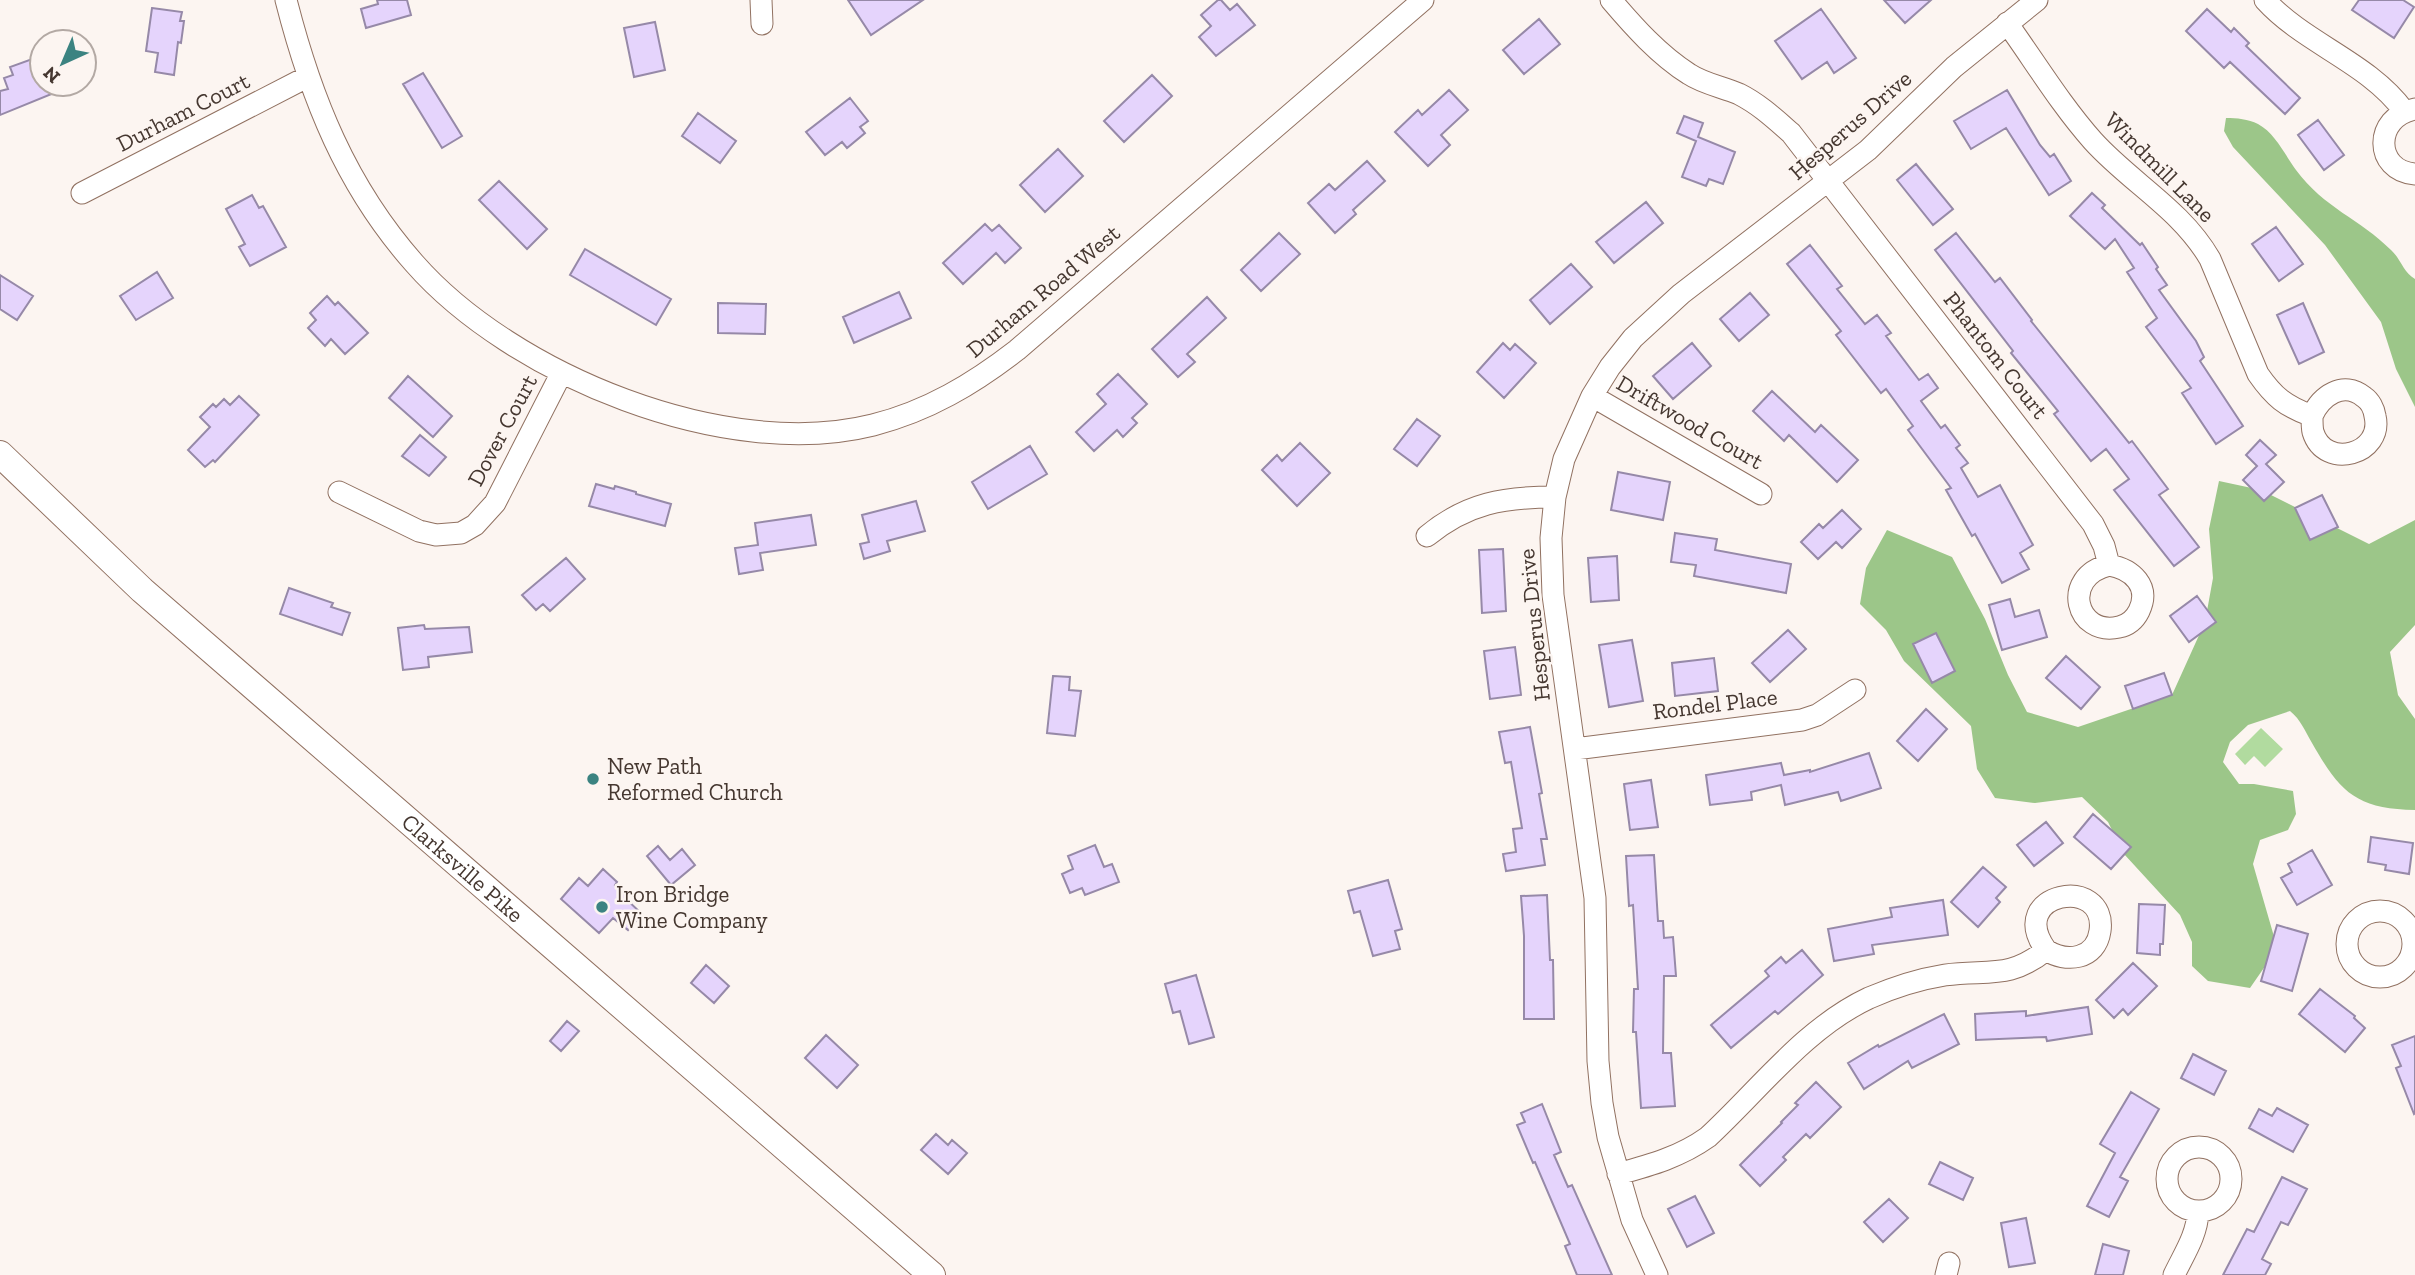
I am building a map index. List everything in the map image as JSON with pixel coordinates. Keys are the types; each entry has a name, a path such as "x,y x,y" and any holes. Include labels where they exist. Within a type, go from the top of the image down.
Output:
{"main road":[{"name":"Clarksville Pike","path":"0,454 142,590 932,1275"}],"street":[{"name":"Durham Road West","path":"286,0 307,77 342,160 391,236 445,295 531,358 561,374 643,405 693,420 741,430 788,435 871,426 913,413 949,397 989,372 1423,0"},
{"path":"761,0 762,24"},
{"name":"Phantom Court","path":"1611,0 1632,25 1664,55 1692,76 1740,95 1765,110 1791,133 2093,524 2104,546 2109,565"},
{"name":"Hesperus Drive","path":"1657,1275 1633,1220 1618,1174 1602,1102 1598,1061 1595,898 1553,595 1551,538 1555,497 1564,459 1592,396 1633,338 1656,316 1868,150 1954,67 2037,0"},
{"path":"2265,0 2288,20 2375,80 2409,110 2392,119 2384,132 2383,145 2389,160 2400,171 2415,174"},
{"name":"Windmill Lane","path":"2007,23 2094,142 2188,227 2210,259 2258,374 2290,408 2312,416"},
{"name":"Durham Court","path":"82,193 307,77"},
{"name":"Dover Court","path":"339,492 419,531 436,536 461,533 475,525 495,503 561,374"},
{"name":"Driftwood Court","path":"1592,396 1761,494"},
{"path":"1427,536 1453,517 1485,503 1521,497 1555,497"},
{"name":"Rondel Place","path":"1575,749 1802,720 1817,715 1855,690"},
{"path":"1618,1174 1665,1161 1688,1151 1708,1137 1812,1036 1868,999 1901,986 1945,975 2011,970 2025,966 2046,950"},
{"path":"2174,1275 2193,1239 2198,1212"}],"green space":[{"path":"2226,118 2246,120 2264,128 2318,194 2379,239 2415,279 2415,407 2396,369 2381,322 2325,245 2233,147 2224,131"},
{"path":"2219,481 2261,490 2369,544 2415,520 2415,625 2390,652 2398,695 2415,719 2415,810 2378,806 2352,794 2332,774 2300,722 2290,711 2248,725 2230,742 2223,762 2239,784 2293,791 2296,814 2288,830 2260,840 2253,864 2275,940 2268,962 2250,988 2208,981 2192,966 2192,942 2180,915 2124,854 2108,822 2082,797 2035,803 1995,798 1977,769 1971,726 1904,661 1886,630 1860,604 1866,568 1887,530 1952,557 1985,619 2027,712 2078,727 2172,695 2205,622 2213,578 2209,529"},
{"path":"2261,728 2283,749 2265,767 2254,756 2245,765 2235,754"}],"building":[{"path":"377,0 407,0 411,15 366,28 361,9 378,4"},
{"path":"848,0 923,0 871,35"},
{"path":"1218,0 1230,10 1237,4 1255,25 1216,56 1199,37 1211,26 1201,15"},
{"path":"1884,0 1931,0 1905,23"},
{"path":"2359,0 2403,0 2414,7 2394,38 2352,10"},
{"path":"152,8 182,12 180,21 184,21 174,75 155,72 158,53 146,51"},
{"path":"1821,9 1856,58 1834,73 1827,62 1802,79 1775,41"},
{"path":"2207,9 2231,32 2234,28 2249,43 2246,46 2300,98 2285,114 2230,62 2224,68 2186,31"},
{"path":"1539,19 1560,44 1524,74 1503,50"},
{"path":"655,22 665,70 634,77 624,28"},
{"path":"28,61 28,98 42,98 0,115 0,91 8,89 4,78 13,75 10,67"},
{"path":"423,73 462,136 442,148 403,84"},
{"path":"1152,75 1172,96 1124,142 1104,121"},
{"path":"1449,90 1468,110 1441,135 1450,145 1428,166 1395,132 1418,110 1422,115"},
{"path":"2007,90 2040,145 2050,157 2054,154 2071,181 2049,195 2006,128 1971,149 1954,121"},
{"path":"850,98 868,121 860,127 865,133 847,148 842,142 825,155 806,132"},
{"path":"698,113 736,141 720,163 682,136"},
{"path":"1684,116 1703,123 1698,137 1735,152 1723,184 1709,179 1706,186 1682,177 1696,141 1677,133"},
{"path":"2318,120 2344,155 2324,170 2298,135"},
{"path":"1058,149 1083,176 1045,212 1020,185"},
{"path":"1367,161 1385,181 1353,210 1356,214 1335,233 1308,203 1329,184 1335,190"},
{"path":"1916,164 1953,209 1933,225 1897,180"},
{"path":"499,181 547,229 527,249 479,200"},
{"path":"2092,193 2105,205 2102,208 2140,245 2142,243 2158,267 2156,269 2167,285 2159,290 2196,341 2204,357 2200,361 2243,426 2216,444 2182,393 2191,388 2146,327 2157,318 2127,272 2134,268 2115,239 2105,249 2070,216"},
{"path":"252,195 259,208 263,206 286,247 250,266 239,247 245,244 226,209"},
{"path":"1646,202 1663,223 1614,263 1596,242"},
{"path":"985,224 992,231 999,225 1021,248 1005,263 996,253 963,284 943,263"},
{"path":"2276,227 2303,264 2279,281 2252,244"},
{"path":"1279,233 1300,254 1261,291 1241,270"},
{"path":"1956,233 1995,282 2000,278 2031,321 2129,443 2132,441 2168,489 2159,495 2199,547 2174,566 2114,490 2129,479 2106,449 2091,461 2054,414 2058,411 2011,353 2013,351 1935,250"},
{"path":"1810,245 1842,286 1837,289 1865,324 1877,315 1891,333 1886,336 1919,380 1928,374 1938,388 1921,401 1941,428 1945,425 1960,445 1956,448 1968,463 1961,468 1978,497 2000,485 2033,545 2020,553 2029,569 2002,583 1975,534 1972,536 1946,490 1951,488 1908,430 1913,426 1886,389 1881,393 1836,335 1841,331 1787,264"},
{"path":"585,249 671,299 656,325 570,275"},
{"path":"1571,264 1592,287 1550,324 1530,300"},
{"path":"157,272 173,298 136,320 120,296"},
{"path":"0,275 33,296 17,320 0,309"},
{"path":"899,292 911,318 854,343 843,317"},
{"path":"1750,293 1769,315 1739,341 1720,319"},
{"path":"327,296 335,305 338,302 368,333 345,354 331,339 325,346 308,328 316,320 310,313"},
{"path":"1207,297 1226,318 1187,354 1195,362 1178,377 1152,349"},
{"path":"718,303 766,304 765,334 718,333"},
{"path":"2303,303 2324,352 2299,364 2277,315"},
{"path":"1503,343 1510,350 1515,344 1536,363 1504,398 1477,372"},
{"path":"1692,343 1711,366 1673,399 1653,376"},
{"path":"1118,374 1147,404 1132,418 1137,423 1123,437 1117,430 1094,451 1076,432 1106,404 1097,394"},
{"path":"408,376 452,416 433,437 389,398"},
{"path":"1772,391 1815,432 1821,425 1858,460 1837,482 1789,435 1784,441 1753,411"},
{"path":"239,396 259,415 215,462 213,460 205,467 188,450 210,427 200,417 213,404 216,407 224,399 230,405"},
{"path":"1417,419 1440,436 1417,466 1394,449"},
{"path":"420,435 446,457 429,476 402,456"},
{"path":"2260,440 2276,455 2266,464 2284,482 2264,501 2243,480 2257,466 2246,455"},
{"path":"1300,443 1330,473 1297,506 1262,470 1277,455 1282,461"},
{"path":"1030,446 1047,474 988,509 972,482"},
{"path":"1618,472 1670,482 1663,520 1611,510"},
{"path":"596,484 614,489 615,486 671,504 665,526 589,506"},
{"path":"2322,495 2338,527 2310,540 2295,508"},
{"path":"916,501 925,531 887,541 890,551 864,559 860,544 869,542 862,515"},
{"path":"1842,510 1861,529 1842,548 1836,542 1818,559 1801,542 1819,524 1823,528"},
{"path":"811,515 816,545 760,553 763,570 739,574 735,548 758,545 755,523"},
{"path":"1675,533 1717,539 1715,550 1791,564 1786,593 1694,576 1696,565 1671,562"},
{"path":"1503,549 1506,611 1482,613 1479,550"},
{"path":"1617,556 1619,600 1591,602 1588,558"},
{"path":"566,558 585,579 550,611 543,604 536,610 522,595"},
{"path":"289,588 333,603 331,607 350,613 342,635 280,614"},
{"path":"2197,596 2216,622 2189,642 2170,616"},
{"path":"2010,599 2015,617 2039,610 2047,637 2002,650 1989,605"},
{"path":"424,625 425,629 469,627 472,652 428,657 429,667 403,670 398,628"},
{"path":"1788,630 1806,649 1770,682 1752,663"},
{"path":"1936,633 1955,671 1932,683 1913,644"},
{"path":"1632,640 1643,701 1609,707 1599,645"},
{"path":"1515,647 1521,695 1490,699 1484,651"},
{"path":"2066,656 2100,687 2081,709 2046,678"},
{"path":"1714,658 1718,691 1675,696 1672,663"},
{"path":"2164,673 2172,695 2133,709 2125,686"},
{"path":"1053,676 1070,677 1069,690 1081,691 1075,736 1047,733"},
{"path":"1926,709 1947,729 1918,761 1897,741"},
{"path":"1530,727 1547,839 1541,839 1545,865 1506,871 1503,854 1516,852 1513,829 1522,828 1511,762 1505,763 1499,732"},
{"path":"1869,753 1881,788 1841,801 1838,792 1785,805 1781,785 1751,792 1752,800 1710,805 1706,775 1781,763 1784,775 1810,772"},
{"path":"1651,780 1658,827 1630,830 1624,784"},
{"path":"2093,814 2131,847 2111,869 2074,837"},
{"path":"2046,822 2063,843 2034,866 2017,845"},
{"path":"2371,837 2413,843 2409,874 2385,870 2386,865 2368,862"},
{"path":"1095,845 1104,867 1112,864 1119,882 1085,895 1082,888 1070,893 1062,874 1073,869 1068,856"},
{"path":"658,846 670,860 682,849 695,865 671,885 647,856"},
{"path":"2312,850 2332,885 2297,905 2281,878 2292,872 2288,864"},
{"path":"1654,855 1658,921 1663,921 1664,938 1673,937 1676,976 1664,976 1663,1053 1671,1053 1675,1106 1641,1108 1636,1032 1633,1032 1634,989 1638,989 1633,905 1629,906 1626,856"},
{"path":"1983,867 2006,887 1996,898 2000,902 1978,927 1951,902"},
{"name":"Iron Bridge Wine Company","path":"603,869 617,882 615,885 628,897 626,899 642,914 628,930 613,918 599,933 561,899 579,878 588,886"},
{"path":"1388,880 1402,929 1395,931 1400,949 1373,956 1360,911 1354,913 1348,891"},
{"path":"1547,895 1550,960 1553,960 1554,1019 1524,1019 1521,896"},
{"path":"1943,900 1948,935 1872,945 1874,954 1834,961 1828,929 1892,917 1890,908"},
{"path":"2139,904 2165,905 2160,955 2137,953"},
{"path":"2277,925 2308,934 2292,991 2261,981"},
{"path":"1802,950 1823,975 1778,1014 1775,1011 1731,1048 1711,1025 1769,976 1765,971 1781,957 1786,963"},
{"path":"2133,963 2157,986 2128,1015 2123,1009 2114,1018 2096,1000"},
{"path":"706,965 729,986 714,1003 691,983"},
{"path":"1196,975 1214,1037 1189,1044 1180,1011 1173,1013 1165,984"},
{"path":"2320,989 2355,1016 2365,1028 2345,1052 2299,1014"},
{"path":"2088,1007 2092,1034 2047,1041 2046,1037 1976,1040 1975,1014 2026,1011 2026,1016"},
{"path":"1944,1014 1959,1044 1912,1068 1908,1061 1864,1089 1848,1063 1878,1045 1879,1047"},
{"path":"567,1021 579,1031 561,1051 550,1041"},
{"path":"826,1035 858,1065 837,1088 805,1058"},
{"path":"2415,1036 2414,1114 2396,1068 2401,1066 2392,1045"},
{"path":"2193,1054 2226,1071 2214,1095 2181,1078"},
{"path":"1816,1082 1841,1107 1810,1138 1806,1134 1783,1157 1786,1160 1760,1186 1740,1165 1782,1123 1798,1105 1795,1103"},
{"path":"2131,1092 2159,1109 2120,1177 2128,1181 2109,1217 2087,1206 2115,1153 2100,1144"},
{"path":"1542,1104 1561,1152 1554,1155 1568,1187 1572,1185 1612,1275 1577,1275 1565,1246 1570,1244 1517,1125 1525,1122 1521,1113"},
{"path":"2277,1108 2308,1125 2293,1152 2249,1128 2259,1109 2272,1116"},
{"path":"936,1134 948,1145 952,1140 967,1153 948,1174 921,1150"},
{"path":"1940,1162 1973,1178 1963,1200 1929,1184"},
{"path":"2282,1177 2307,1189 2288,1225 2281,1222 2262,1259 2271,1264 2265,1275 2223,1275 2247,1229 2254,1232"},
{"path":"1695,1196 1714,1233 1687,1247 1668,1209"},
{"path":"1889,1199 1908,1218 1883,1242 1864,1222"},
{"path":"2026,1218 2035,1263 2009,1267 2001,1223"},
{"path":"2103,1244 2129,1251 2123,1275 2095,1275"}],"place":[{"name":"New Path Reformed Church","path":"593,779"},
{"name":"Iron Bridge Wine Company","path":"602,907"}]}
